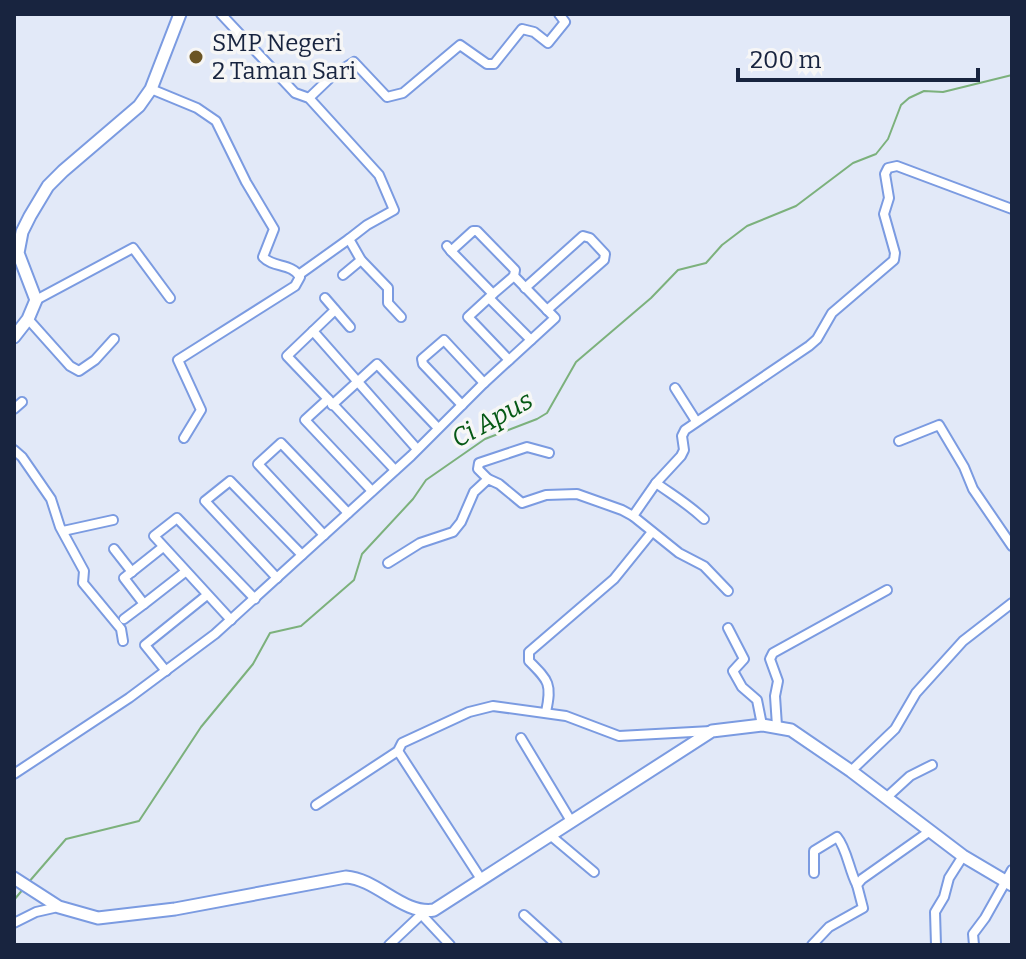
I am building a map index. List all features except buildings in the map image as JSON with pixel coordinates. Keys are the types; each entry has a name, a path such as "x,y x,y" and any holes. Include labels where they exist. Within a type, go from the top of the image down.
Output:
{"main road":[{"path":"14,337 28,319 36,300 18,253 30,216 53,180 133,114 151,89 180,14"},
{"path":"14,878 59,907 86,917 116,917 352,877 423,913 434,910 712,731 762,725 791,730 963,856 1009,883"}],"street":[{"path":"221,14 295,93 309,98 379,175 394,205 390,213 373,221 300,274"},
{"path":"309,98 333,75 354,62 387,97 403,93 460,45 487,64 494,64 522,29 534,32 548,43 565,22 559,14"},
{"path":"151,89 197,108 216,121 240,171 274,229 263,257 268,262 300,274"},
{"path":"633,516 656,483 681,456 684,450 682,436 696,421 809,346 817,339 832,313 891,264 895,253 884,214 889,198 885,174 888,168 897,166 1012,209"},
{"path":"509,360 468,317 491,296 514,276 515,270 475,230 449,249 491,296 531,340"},
{"path":"525,288 583,236 590,238 605,254 604,260 547,310"},
{"path":"349,239 361,260 388,288 388,303 401,317"},
{"path":"36,300 133,248 170,298"},
{"path":"343,275 361,260"},
{"path":"184,438 201,410 178,360 295,286 301,279 300,274"},
{"path":"14,774 166,671 231,620 555,318 514,276"},
{"path":"325,298 350,327"},
{"path":"335,310 287,356 395,470"},
{"path":"28,319 70,366 79,371 95,360 114,339"},
{"path":"313,331 417,449"},
{"path":"462,405 423,364 422,359 444,340 484,383"},
{"path":"372,491 305,420 377,364 438,428"},
{"path":"675,388 696,421"},
{"path":"14,409 22,402"},
{"path":"899,441 939,425 980,501 1012,546"},
{"path":"324,535 258,464 281,443 348,513"},
{"path":"549,453 527,447 479,463 478,469 522,503 546,495 577,494 633,516 679,553 704,566 728,591"},
{"path":"14,450 47,493 84,571 83,583 121,629 123,641"},
{"path":"388,563 420,543 453,532 461,522 474,492 488,479"},
{"path":"277,578 205,501 230,481 302,555"},
{"path":"656,483 682,498 704,519"},
{"path":"231,620 154,536 177,518 255,599"},
{"path":"63,531 113,520"},
{"path":"546,712 550,687 529,661 529,652 614,579 652,532"},
{"path":"144,604 124,578 163,547"},
{"path":"114,549 132,572"},
{"path":"124,619 185,572"},
{"path":"777,726 775,696 778,681 770,659 773,653 887,590"},
{"path":"166,671 145,645 207,595"},
{"path":"851,771 895,729 916,693 963,641 1012,603"},
{"path":"728,628 744,660 733,667 733,671 742,687 757,700 762,725"},
{"path":"316,805 398,751 402,743 478,709 493,706 574,718 619,736 712,731"},
{"path":"521,738 571,821"},
{"path":"398,751 481,879"},
{"path":"886,798 910,776 932,765"},
{"path":"857,885 876,867 930,831"},
{"path":"550,835 594,872"},
{"path":"812,945 829,927 863,908 837,837 814,851 814,873"},
{"path":"936,945 935,912 943,901 949,878 963,856"},
{"path":"974,945 973,934 1009,883 1012,870"},
{"path":"14,923 36,912 59,907"},
{"path":"389,945 423,913 450,945"},
{"path":"524,915 557,945"}],"waterway":[{"name":"Ci Apus","path":"28,883 66,839 139,821 201,727 253,664 270,633 301,626 354,580 362,554 413,499 426,480 485,439 547,413 576,362 651,298 678,270 706,263 722,245 747,226 796,206 853,163 876,154 888,139 901,105 909,98 924,91 943,92 1012,75"},
{"name":"Ci Apus","path":"14,900 24,888"}],"place":[{"name":"SMP Negeri 2 Taman Sari","path":"196,57"}]}
